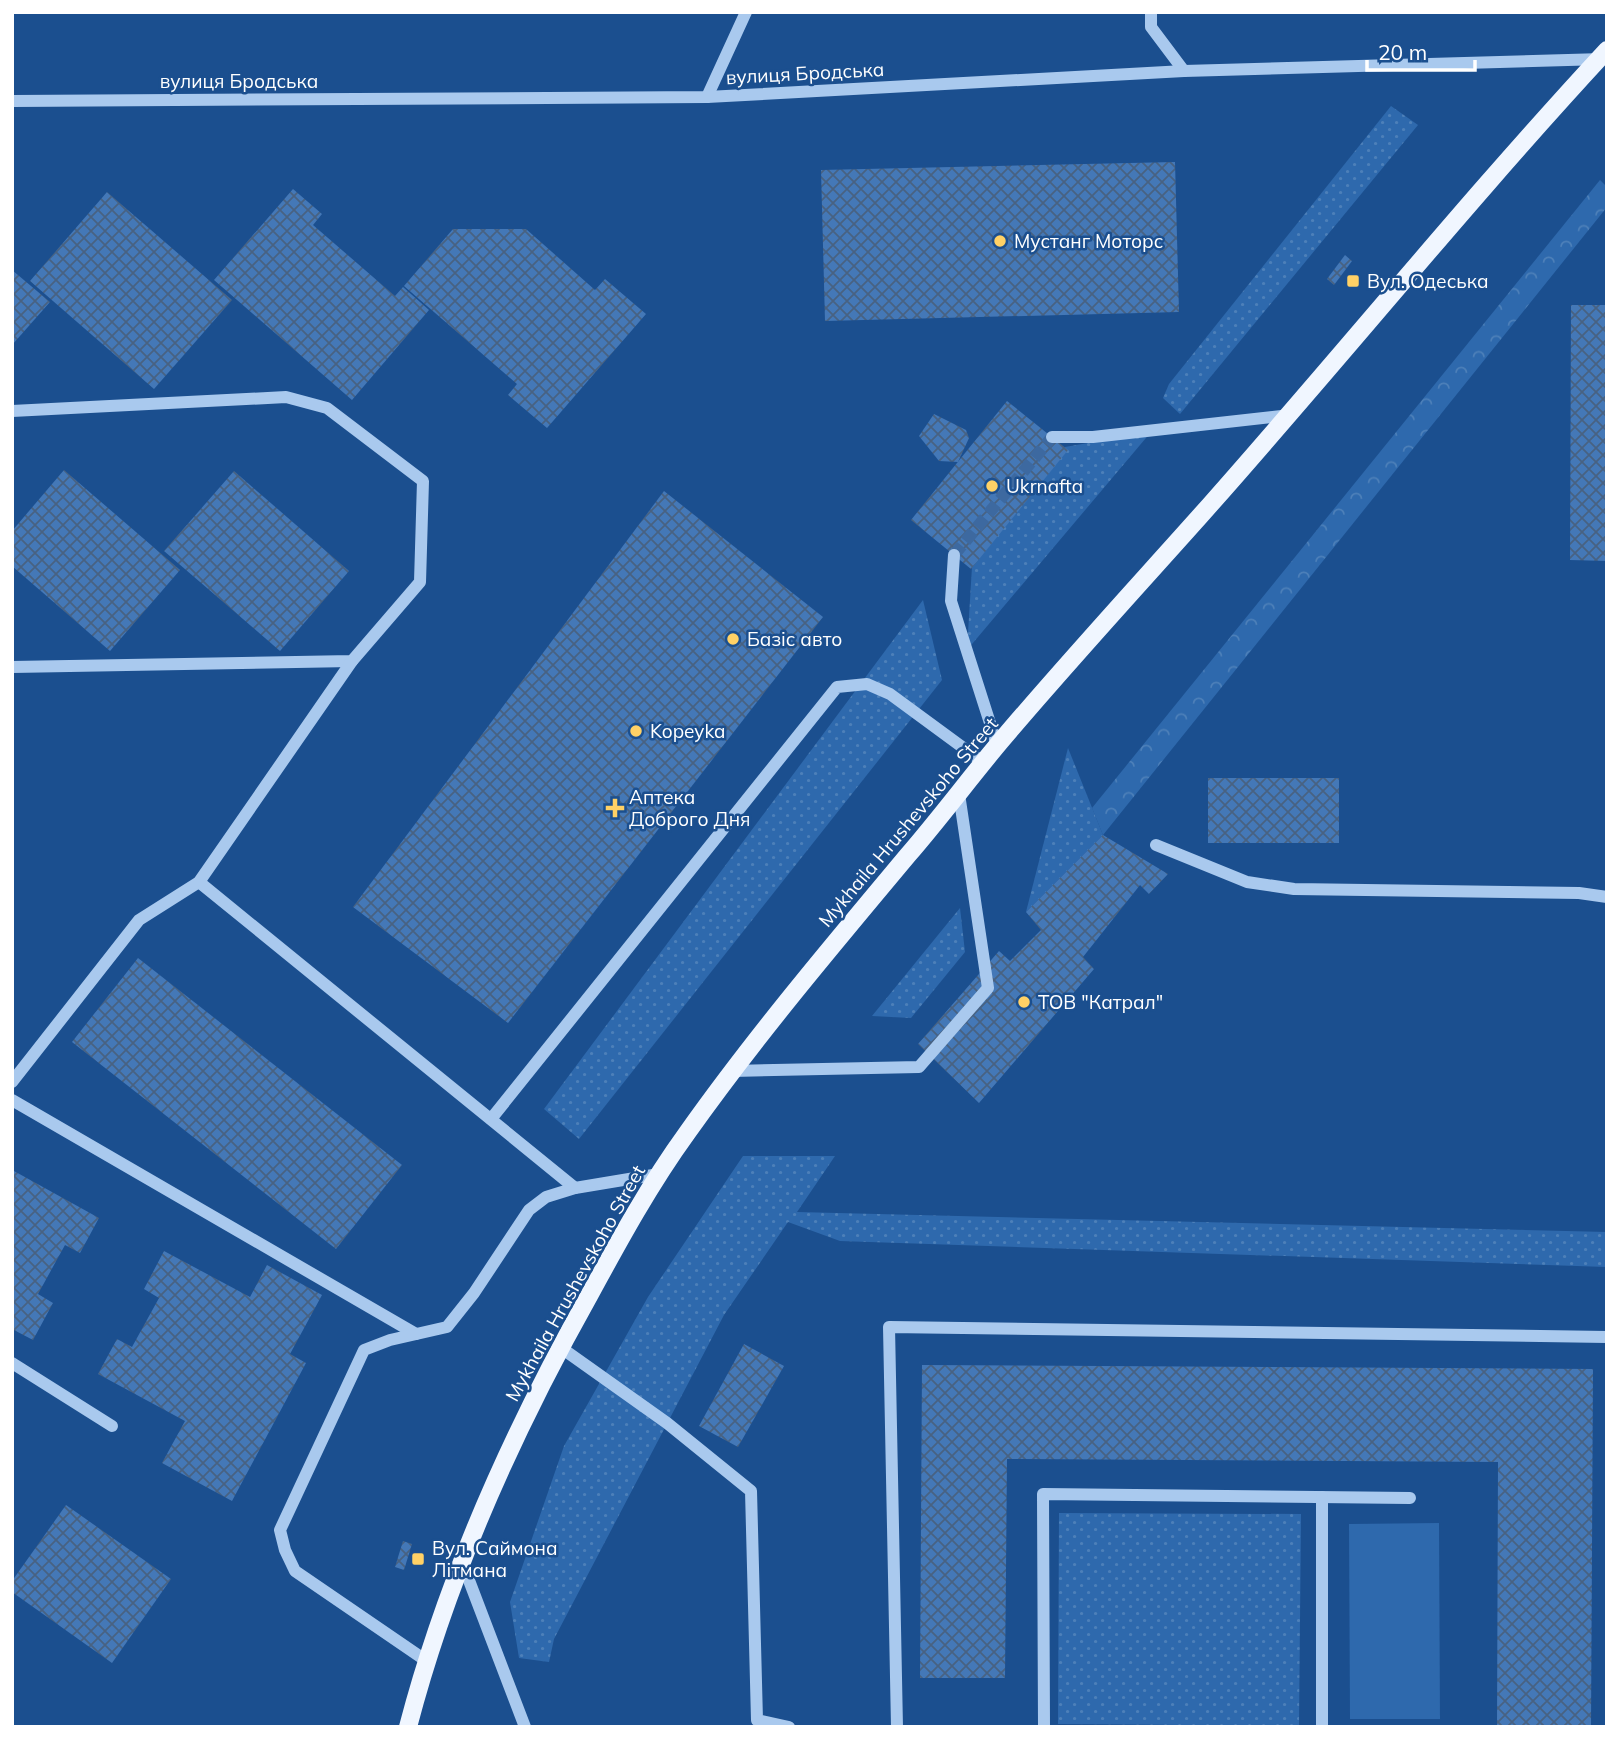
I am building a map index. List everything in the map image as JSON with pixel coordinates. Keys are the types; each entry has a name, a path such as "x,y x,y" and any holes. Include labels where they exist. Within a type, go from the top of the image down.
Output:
{"main road":[{"name":"Mykhaila Hrushevskoho Street","path":"408,1727 462,1562 505,1459 560,1347 641,1202 732,1072 997,745 1291,415 1383,302 1604,56"}],"street":[{"path":"707,97 746,12"},
{"path":"1151,12 1151,27 1184,71"},
{"name":"вулиця Бродська","path":"12,101 707,97 1184,71 1604,56"},
{"path":"12,411 286,397 327,408 423,481 420,582 352,661 199,882 139,920 12,1082"},
{"path":"1052,437 1093,437 1291,415"},
{"path":"954,555 951,601 997,745"},
{"path":"12,667 352,661"},
{"path":"491,1119 837,687 867,684 890,694 984,763"},
{"path":"732,1072 919,1067 988,988 959,794"},
{"path":"1156,845 1247,882 1294,890 1579,893 1607,897"},
{"path":"199,882 575,1188"},
{"path":"12,1100 416,1334"},
{"path":"428,1662 295,1571 285,1550 280,1530 364,1350 390,1340 447,1326 474,1293 529,1210 546,1197 575,1188 659,1174"},
{"path":"897,1727 889,1327 1607,1337"},
{"path":"560,1347 667,1423 751,1491 757,1720 789,1727"},
{"path":"12,1363 112,1426"},
{"path":"1044,1727 1043,1494 1410,1497"},
{"path":"1322,1497 1322,1727"},
{"path":"462,1562 525,1727"}],"green space":[{"path":"1391,106 1418,125 1180,414 1163,398 1169,384"},
{"path":"1600,180 1607,187 1607,207 1103,835 1092,808"},
{"path":"1151,432 967,650 974,533 1042,451"},
{"path":"923,600 942,680 579,1139 544,1109"},
{"path":"1068,748 1103,835 1026,912"},
{"path":"960,908 965,952 911,1018 872,1016"},
{"path":"743,1156 835,1156 797,1212 1607,1232 1607,1267 840,1241 788,1222 724,1315 554,1639 549,1662 519,1658 510,1602 564,1446 648,1297"},
{"path":"1059,1513 1301,1514 1299,1726 1058,1724"},
{"path":"1439,1523 1440,1719 1350,1719 1349,1524"}],"building":[{"name":"Мустанг Моторс","path":"1175,162 1179,312 825,321 821,170"},
{"path":"293,189 322,214 313,225 395,296 403,287 429,310 352,400 214,280"},
{"path":"107,192 232,300 154,389 30,281"},
{"path":"453,229 526,229 595,290 605,279 646,314 547,428 508,395 517,384 404,286"},
{"path":"1345,255 1352,261 1334,285 1327,279"},
{"path":"12,270 50,302 12,345"},
{"path":"1571,305 1607,305 1607,561 1570,560"},
{"path":"1007,401 1068,450 971,569 911,520"},
{"path":"934,414 966,430 969,438 958,462 939,461 919,436"},
{"path":"64,470 180,570 110,651 12,566 12,531"},
{"path":"234,471 349,571 280,651 164,551"},
{"path":"664,491 823,617 508,1023 353,907"},
{"path":"1208,778 1339,778 1339,843 1208,843"},
{"path":"1103,835 1168,874 1149,894 1140,885 1083,957 1094,969 979,1103 918,1044 999,951 1010,961 1041,930 1026,912"},
{"path":"138,958 402,1165 336,1249 72,1042"},
{"path":"14,1171 99,1218 80,1253 65,1245 38,1294 53,1303 33,1340 12,1329"},
{"path":"164,1251 250,1297 267,1265 322,1295 290,1354 306,1363 232,1501 162,1463 185,1421 98,1374 117,1339 132,1347 159,1298 144,1289"},
{"path":"744,1344 784,1366 738,1447 699,1426"},
{"path":"922,1365 1593,1369 1591,1727 1497,1727 1498,1462 1007,1459 1005,1678 920,1678"},
{"path":"66,1505 171,1579 112,1663 12,1592 12,1581"},
{"path":"403,1541 412,1544 404,1570 395,1567"}],"tunnel":[{"path":"954,555 1052,437"}],"place":[{"name":"Мустанг Моторс","path":"1000,241"},
{"name":"Вул. Одеська","path":"1353,281"},
{"name":"Ukrnafta","path":"992,486"},
{"name":"Базіс авто","path":"733,639"},
{"name":"Kopeyka","path":"636,731"},
{"name":"Аптека Доброго Дня","path":"615,808"},
{"name":"ТОВ \"Катрал\"","path":"1024,1002"},
{"name":"Вул. Саймона Літмана","path":"418,1559"}]}
